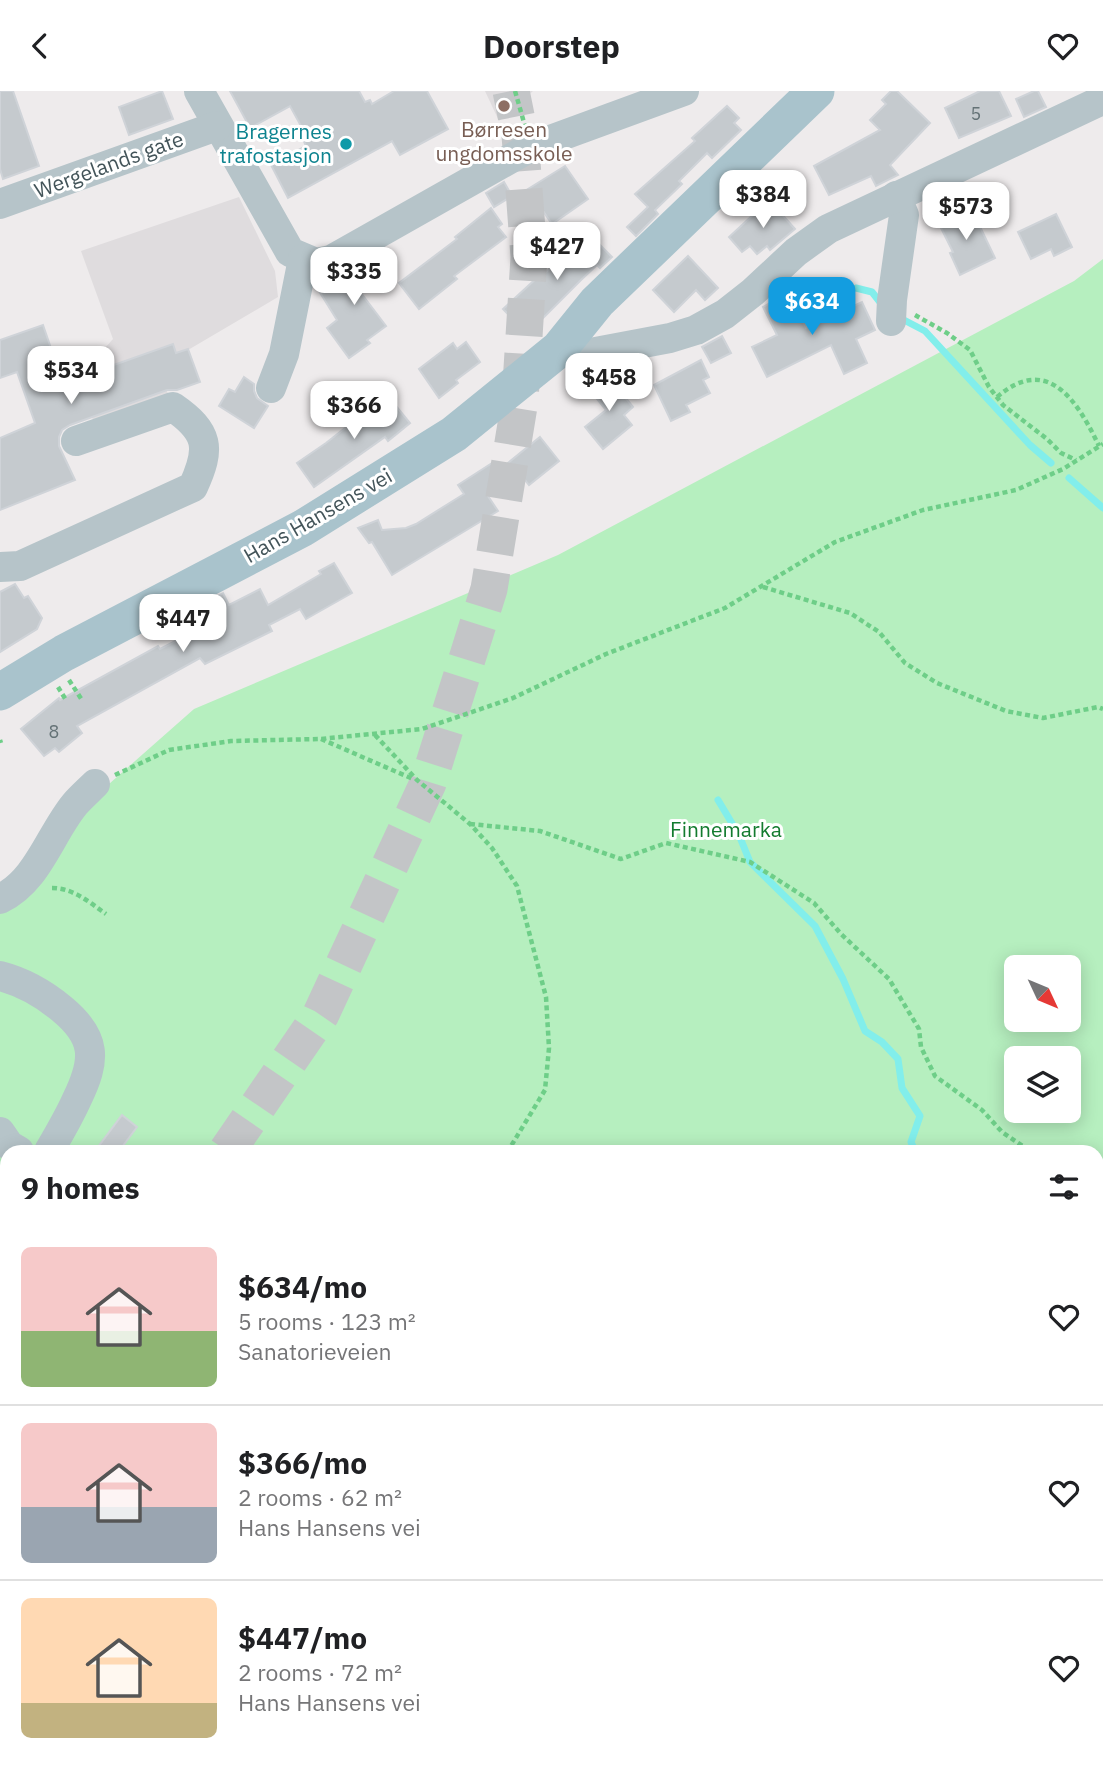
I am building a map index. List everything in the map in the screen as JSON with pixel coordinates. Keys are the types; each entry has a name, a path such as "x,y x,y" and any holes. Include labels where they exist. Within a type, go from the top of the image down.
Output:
{"main road":[{"name":"Hans Hansens vei","path":"0,692 64,653 303,528 454,433 559,349 597,302 816,91"}],"street":[{"path":"198,91 290,252 316,263 331,260 531,147 684,91"},
{"path":"559,349 586,355 696,330 726,314 828,229 1015,142 1096,103 1103,97"},
{"name":"Wergelands gate","path":"0,204 218,126"},
{"path":"892,316 904,215 897,196"},
{"path":"271,388 284,353 303,259"},
{"path":"0,566 20,566 193,488 203,467 204,442 195,422 173,407 76,441"},
{"path":"9,893 33,870 75,804 95,784"},
{"path":"0,976 21,983 51,1000 74,1019 84,1032 90,1047 91,1062 86,1081 52,1145"}],"path":[{"path":"515,91 531,147"},
{"path":"892,316 909,312 947,333 970,350 997,397 1061,453 1077,460"},
{"path":"95,784 169,750 231,741 320,739 422,729 513,698 606,654 725,608 835,542 923,510 1016,490 1101,445 1068,396 1055,385 1039,378 1018,383 997,397"},
{"path":"762,587 850,613 879,632 905,663 937,683 1006,711 1043,718 1098,707 1103,709"},
{"path":"374,735 417,781 470,824 492,848 517,885 546,997 549,1048 545,1090 512,1145"},
{"path":"320,739 417,781"},
{"path":"470,824 540,831 621,859 666,843 750,862 814,903 841,934 888,979 919,1029 921,1047 935,1076 982,1110 1002,1132 1021,1145"},
{"path":"9,893 60,888 79,895 106,914"}],"shaded area":[{"name":"Børresen ungdomsskole","path":"485,91 533,91 499,121"},
{"path":"239,197 275,271 278,297 188,350 198,378 166,389 169,396 94,423 78,378 113,339 81,251"}],"green space":[{"name":"Finnemarka","path":"1103,259 1103,1145 0,1145 0,890 92,799 194,709 558,555 1074,281"}],"building":[{"path":"0,91 13,91 39,166 3,179 0,169"},
{"path":"162,91 173,119 129,135 119,107"},
{"name":"Bragernes trafostasjon","path":"230,91 359,91 365,102 370,100 372,104 394,91 427,91 448,129 400,155 392,141 288,198 271,165 306,146 302,137 306,135 290,106 250,128"},
{"path":"891,91 897,91 930,123 890,165 898,175 876,186 871,176 829,195 814,166 880,130 870,120 886,104 882,100"},
{"path":"980,91 999,91 1011,116 959,138 945,108"},
{"path":"1038,91 1046,107 1024,117 1016,99"},
{"path":"727,106 739,118 734,123 741,130 712,158 707,153 679,181 682,184 655,210 658,214 636,236 627,227 648,207 635,194 695,141 692,138"},
{"path":"565,166 588,199 552,224 528,189"},
{"path":"504,182 512,196 494,207 486,193"},
{"path":"769,200 795,229 770,250 767,246 757,254 750,246 742,252 729,237"},
{"path":"491,208 502,224 498,227 506,237 454,276 457,279 419,309 399,283 457,239 455,237"},
{"path":"972,210 995,258 960,275 950,253 953,252 938,222 954,214 956,218"},
{"path":"1056,214 1072,247 1054,256 1051,249 1031,259 1018,232"},
{"path":"587,232 612,257 600,268 597,265 540,321 536,317 522,329 503,309 539,276 540,278"},
{"path":"375,255 387,276 361,293 386,326 367,340 370,343 349,358 327,328 337,320 319,291"},
{"path":"688,256 718,288 705,300 696,290 674,312 653,290"},
{"path":"789,292 806,328 862,302 875,330 856,339 867,363 844,374 831,345 767,377 752,347 777,335 763,307"},
{"path":"43,325 63,383 173,344 176,353 188,349 200,382 177,390 167,390 62,430 59,446 75,480 0,510 0,438 35,423 17,372 0,378 0,340"},
{"path":"722,336 731,353 711,363 702,347"},
{"path":"466,342 480,362 456,380 458,383 439,398 419,369 453,343 457,349"},
{"path":"701,360 709,377 703,380 710,393 686,405 690,412 671,421 654,385"},
{"path":"607,375 633,407 624,415 632,425 603,449 585,427 606,410 589,389"},
{"path":"244,377 254,384 257,398 268,406 254,428 219,406 229,389 235,392"},
{"path":"387,395 410,423 388,441 385,437 314,487 297,463"},
{"path":"540,437 559,461 529,485 521,475 488,496 498,511 392,575 372,542 369,543 358,528 378,520 382,530 406,528 416,524 464,494 458,485 492,463 498,471"},
{"path":"334,563 352,593 306,619 300,609 269,625 272,631 205,664 200,658 77,726 82,733 59,752 55,748 44,756 21,729 59,698 60,700 158,646 160,649 189,634 180,616 223,593 229,605 260,589 268,605 321,574 319,571"},
{"path":"15,584 24,598 28,596 42,618 37,629 0,652 0,592"},
{"path":"122,1115 137,1127 124,1145 100,1145"}],"waterway":[{"path":"782,185 793,197"},
{"path":"856,288 872,292 883,306"},
{"path":"902,319 925,331 1030,445 1051,463"},
{"path":"1069,478 1103,508"},
{"path":"718,800 739,835 750,862 815,926 843,979 865,1031 882,1042 898,1059 902,1088 920,1116 912,1145"}],"tunnel":[{"path":"231,1145 321,1014 428,783 489,589 520,400 529,257 520,135 511,91"}],"place":[{"name":"Børresen ungdomsskole","path":"504,106"},
{"name":"Bragernes trafostasjon","path":"346,144"}]}
